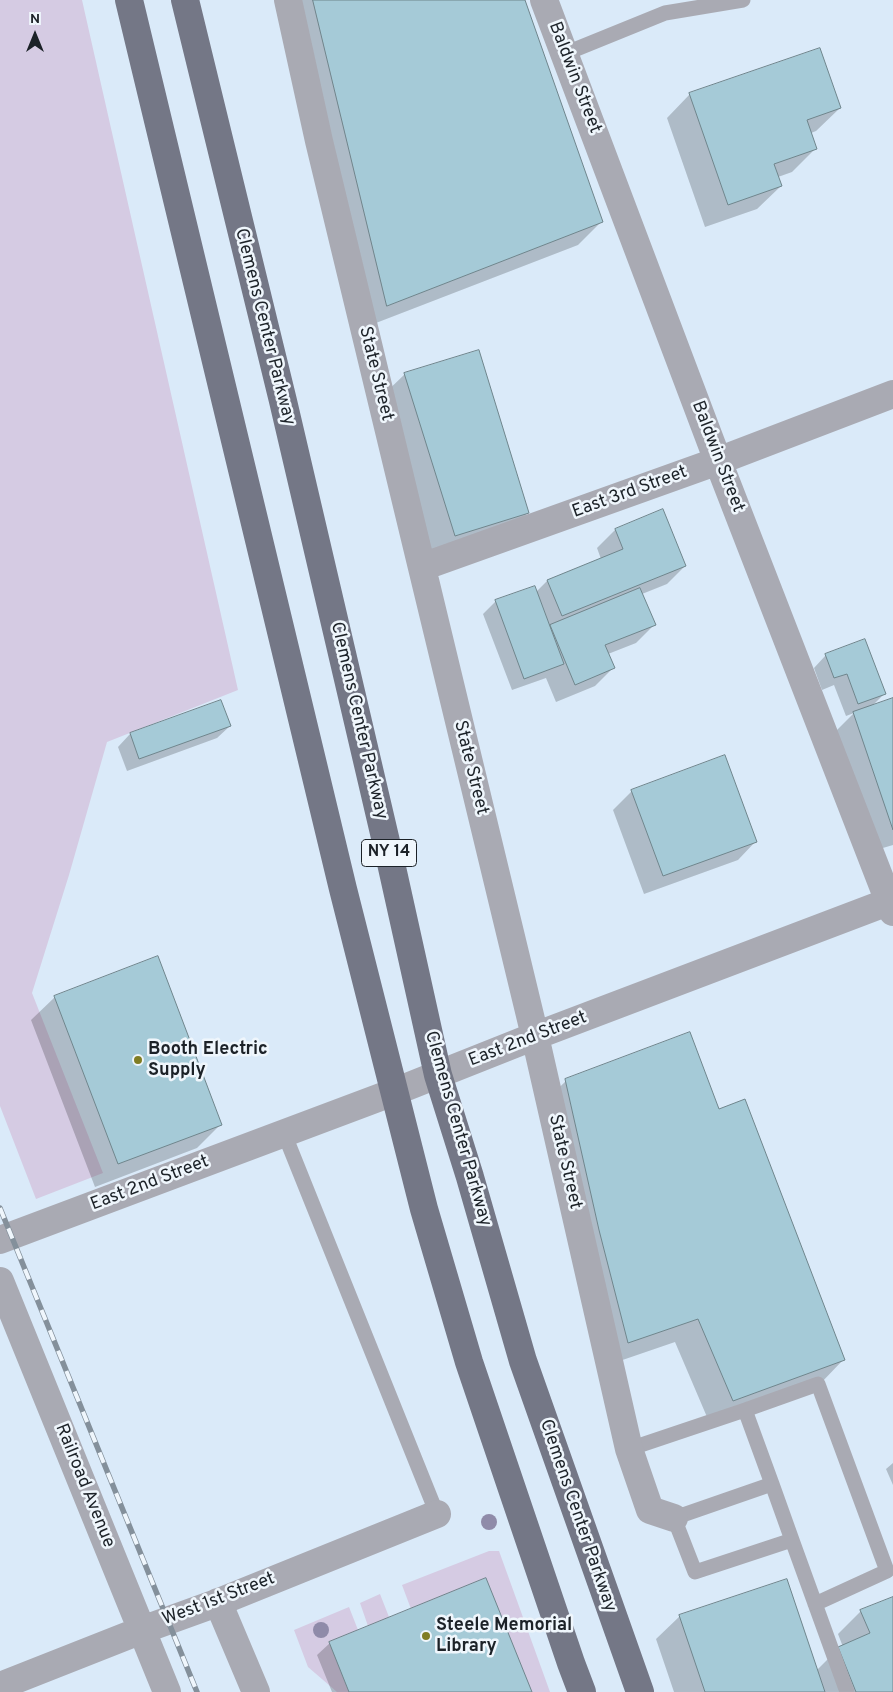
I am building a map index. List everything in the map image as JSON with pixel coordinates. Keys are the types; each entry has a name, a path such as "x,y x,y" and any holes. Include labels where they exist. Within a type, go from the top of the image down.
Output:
{"main road":[{"name":"NY 14","path":"129,0 340,880 424,1209 470,1362 582,1692"},
{"name":"Clemens Center Parkway","path":"185,0 283,402 392,863 438,1075 473,1186 524,1361 640,1692"}],"street":[{"name":"State Street","path":"288,0 318,141 536,1036 629,1449 650,1510 674,1518"},
{"name":"Baldwin Street","path":"544,0 718,461 892,905"},
{"name":"East 3rd Street","path":"422,567 718,461 893,394"},
{"name":"East 2nd Street","path":"11,1236 394,1092 536,1036 892,905"},
{"name":"Railroad Avenue","path":"0,1281 167,1692"},
{"name":"West 1st Street","path":"0,1686 218,1602 437,1514"},
{"path":"218,1602 256,1692"}],"lane":[{"path":"564,54 665,13 744,0"},
{"path":"284,1133 437,1514"},
{"path":"629,1449 818,1384 887,1571 815,1604"},
{"path":"745,1410 847,1692"},
{"path":"772,1484 674,1518 695,1572 792,1540"}],"shaded area":[{"path":"0,0 82,0 238,690 107,742 69,875 32,993 103,1173 36,1199 0,1106"},
{"name":"Steele Memorial Library","path":"489,1551 499,1551 550,1692 337,1692 308,1667 294,1630 349,1607 358,1630 368,1626 360,1603 380,1594 389,1617 411,1609 402,1585"}],"building":[{"path":"313,0 525,0 603,222 387,306"},
{"path":"820,48 841,108 807,120 817,149 774,164 782,186 728,205 689,93"},
{"path":"479,350 529,513 455,536 404,373"},
{"path":"663,509 686,566 562,616 547,580 623,549 615,529"},
{"path":"535,586 564,664 524,679 495,600"},
{"path":"640,588 656,625 605,645 615,668 575,685 550,625"},
{"path":"865,639 886,694 858,704 847,674 834,678 825,654"},
{"path":"893,698 893,830 853,712"},
{"path":"221,700 231,726 139,759 130,733"},
{"path":"725,755 757,842 663,876 631,790"},
{"name":"Booth Electric Supply","path":"158,956 222,1125 118,1164 54,996"},
{"path":"690,1032 719,1109 745,1099 845,1360 733,1401 698,1319 628,1343 599,1230 565,1079"},
{"name":"Steele Memorial Library","path":"486,1578 532,1692 349,1692 329,1642"},
{"path":"787,1579 825,1692 705,1692 679,1615"},
{"path":"893,1597 893,1692 856,1692 838,1647 870,1633 860,1610"}],"railway":[{"path":"0,1208 197,1692"}],"place":[{"name":"Booth Electric Supply","path":"138,1060"},
{"name":"Steele Memorial Library","path":"426,1636"}]}
